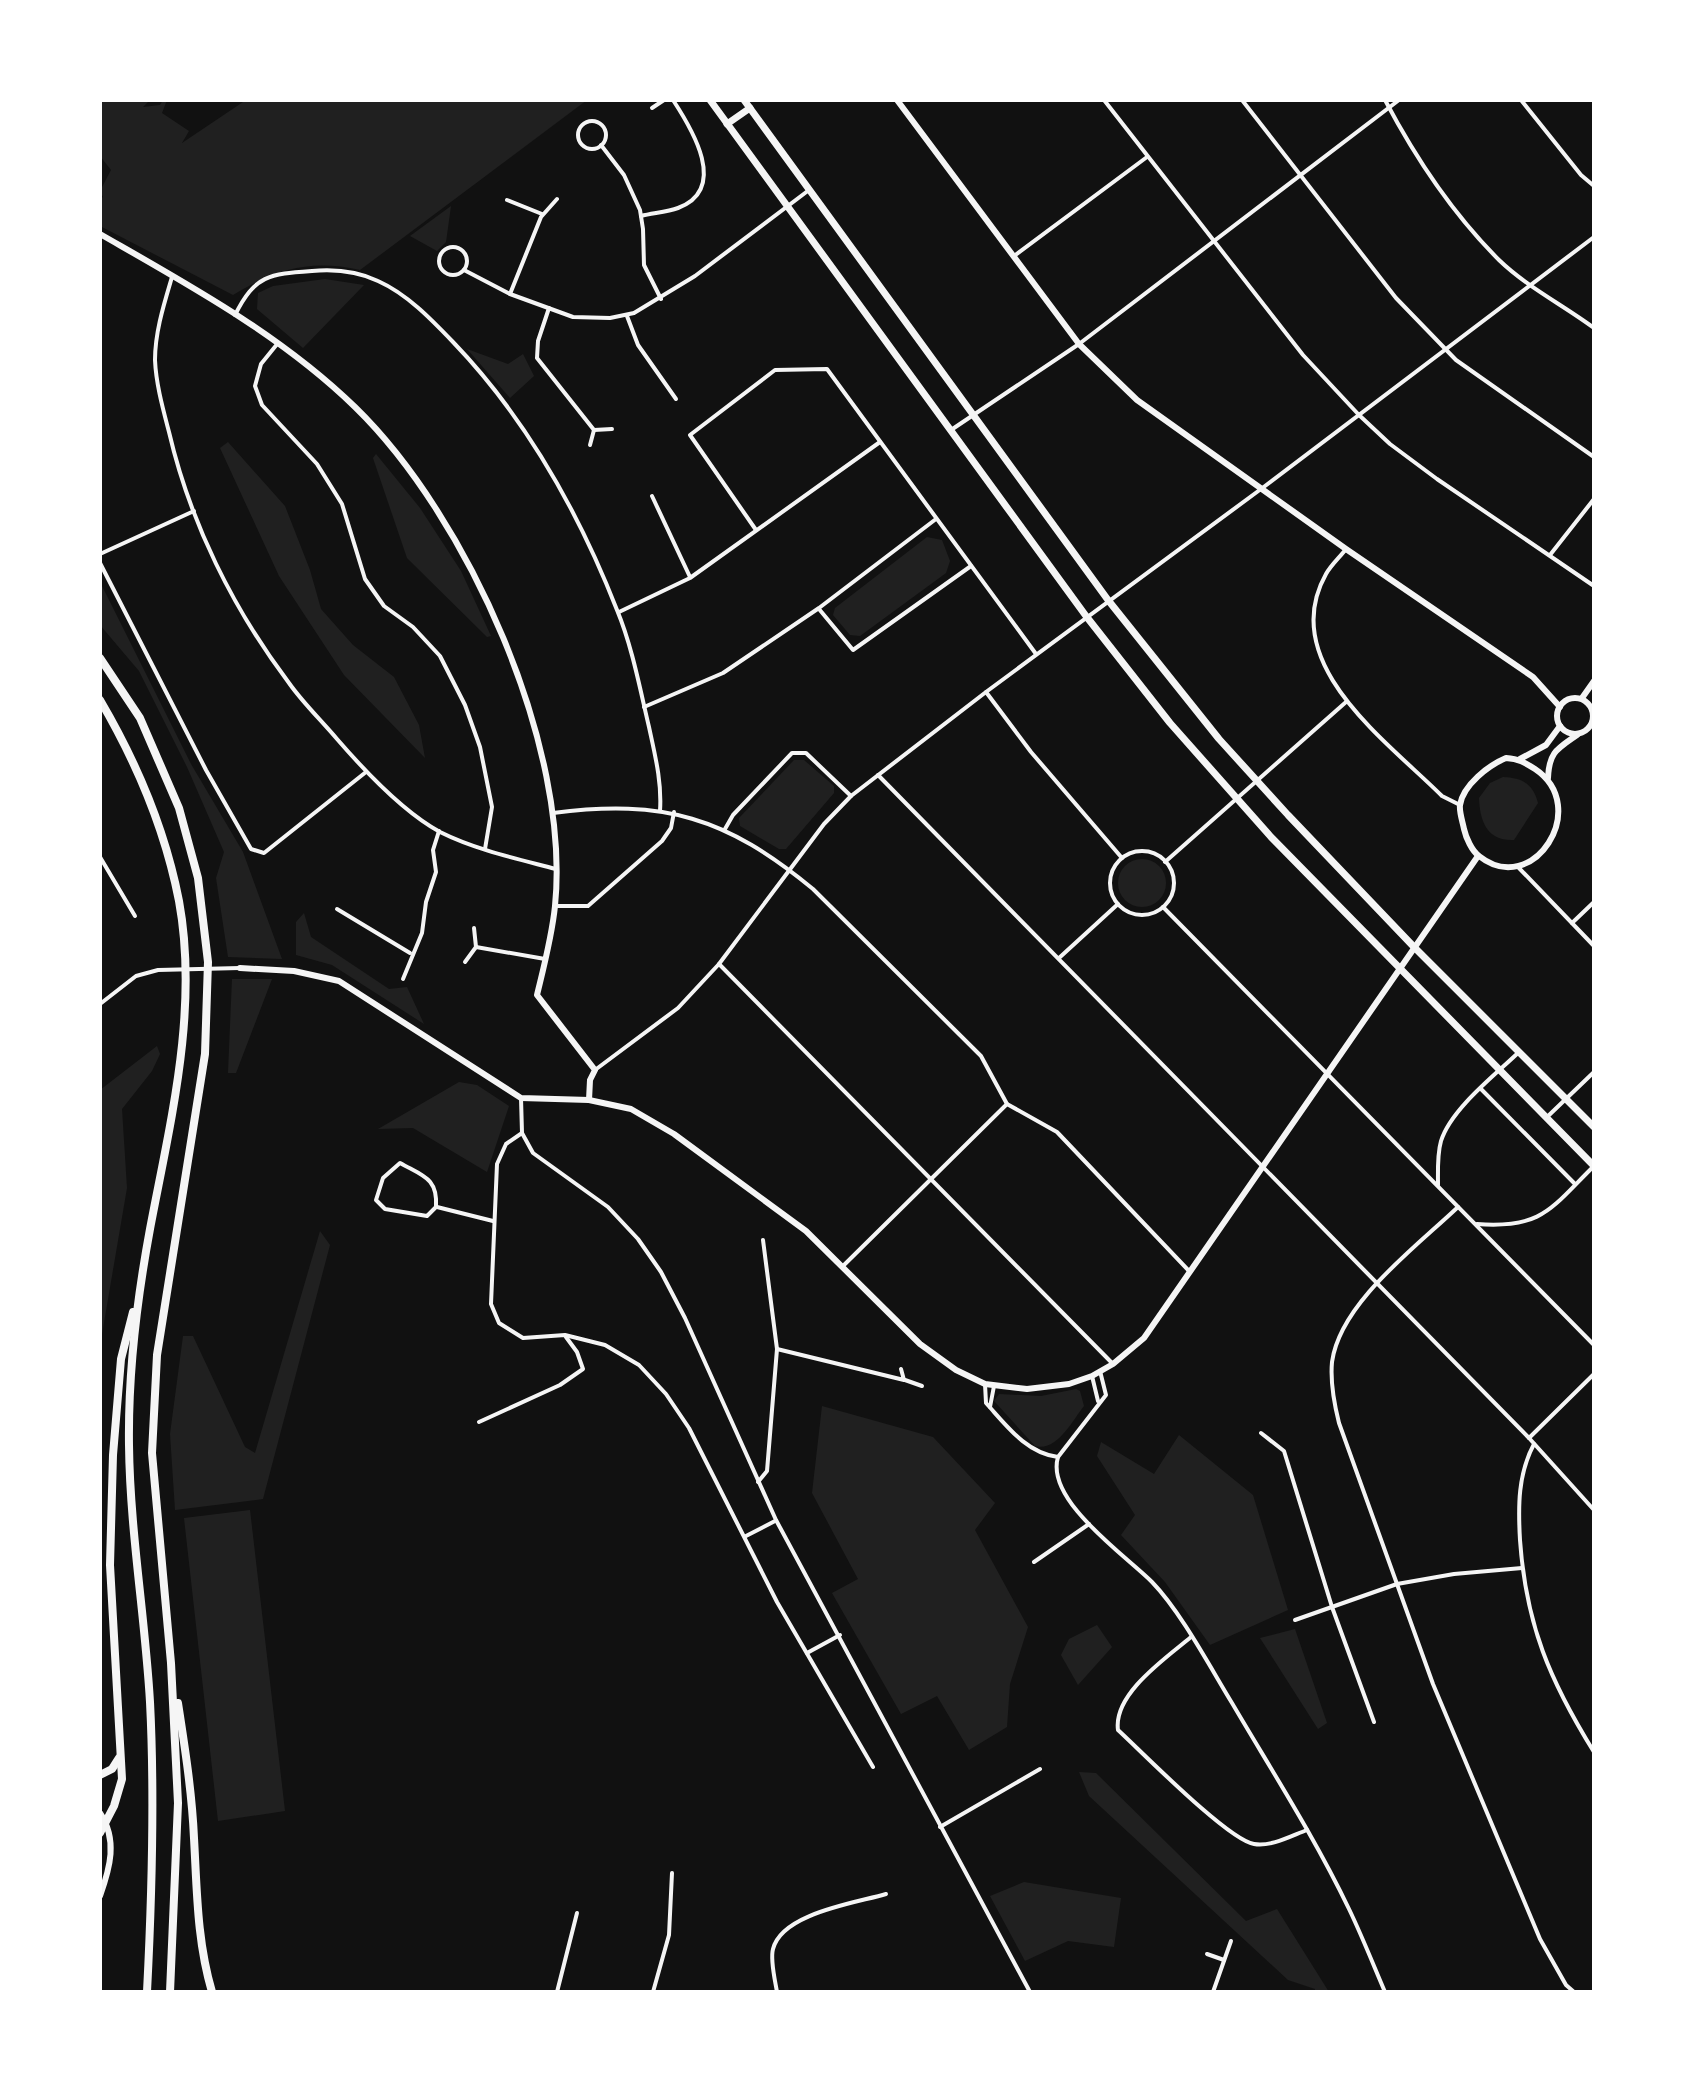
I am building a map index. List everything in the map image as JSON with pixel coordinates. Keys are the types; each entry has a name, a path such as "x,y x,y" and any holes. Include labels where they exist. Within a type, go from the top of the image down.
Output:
{"highway":[{"path":"100,658 140,718 179,808 198,878 208,962 205,1054 157,1355 152,1453 171,1663 178,1803 170,1992"},
{"path":"100,700 138,770 164,838 179,904 185,964 182,1041 164,1165 141,1283 121,1359 113,1455 110,1565 122,1779 100,1833"},
{"path":"141,1283 132,1362 129,1444 150,1700 154,1809 147,1992"},
{"path":"171,1663 188,1765 196,1910 202,1958 212,1992"},
{"path":"100,1775 112,1769 120,1756"}],"main road":[{"path":"710,100 1086,616 1179,734 1236,799 1399,969 1594,1166"},
{"path":"744,100 1108,600 1211,729 1414,947 1594,1127"},
{"path":"727,124 750,108"}],"street":[{"path":"652,108 664,100"},
{"path":"641,216 677,208 694,199 705,175 702,151 689,123 673,100"},
{"path":"897,100 1079,344 1137,400 1533,677 1560,707"},
{"path":"1104,100 1303,355 1359,415 1390,444 1437,479 1594,586"},
{"path":"1242,100 1396,298 1446,350 1594,457"},
{"path":"1385,100 1430,174 1464,220 1500,260 1594,328"},
{"path":"951,430 1079,344 1399,100"},
{"path":"1521,100 1581,175 1594,186"},
{"path":"590,121 597,122 606,134 601,145 589,149 582,145 578,139 579,128 590,121"},
{"path":"601,145 624,175 641,216 644,265 661,299"},
{"path":"1014,256 1148,157"},
{"path":"464,270 510,294 573,317 627,315 661,299 809,190"},
{"path":"510,294 543,215 557,199"},
{"path":"507,200 543,215"},
{"path":"100,234 278,343 355,408 399,457 440,515 476,577 506,644 527,704 553,813 555,906 537,995 595,1070"},
{"path":"589,1100 590,1080 595,1070 678,1008 719,964 824,824 851,796 1086,616 1261,489 1594,237"},
{"path":"449,247 458,247 465,253 467,261 464,270 448,274 438,260 441,252 449,247"},
{"path":"235,315 248,290 275,274 335,269 377,280 407,299 433,321 488,379 535,448 584,535 619,612 657,767 660,811"},
{"path":"173,276 160,320 155,361 162,405 175,459 194,511 226,584 257,639 290,685 366,772 439,831 485,849 556,869"},
{"path":"549,308 538,341 537,358 594,430"},
{"path":"627,315 638,345 676,399"},
{"path":"278,343 261,364 255,386 262,405 317,464 342,504 365,579 384,606 413,627 440,656 465,705 480,747 492,807 485,849"},
{"path":"756,530 690,435 775,370 827,369 1036,654"},
{"path":"594,430 612,429"},
{"path":"590,445 594,430"},
{"path":"619,612 690,578 880,442"},
{"path":"652,496 690,578"},
{"path":"1550,555 1594,499"},
{"path":"648,513 658,509"},
{"path":"100,554 194,511"},
{"path":"644,707 723,673 819,608 936,519"},
{"path":"1346,549 1326,574 1316,600 1314,629 1319,656 1346,702 1442,796 1460,805"},
{"path":"100,563 206,770 251,849 264,853 366,772"},
{"path":"819,608 853,650 971,566"},
{"path":"1577,735 1560,726 1557,715 1566,700 1582,698 1594,681"},
{"path":"986,692 1031,752 1122,858"},
{"path":"1548,778 1520,759 1506,758 1492,764 1468,789 1460,805 1465,836 1478,856 1498,865 1518,867 1540,857 1559,824 1558,798 1548,778 1548,762 1552,755 1593,723 1591,706 1582,698"},
{"path":"1165,862 1346,702"},
{"path":"1520,759 1546,745 1560,726"},
{"path":"725,829 733,815 792,753 806,753 851,796"},
{"path":"877,775 1529,1438 1594,1510"},
{"path":"553,813 589,808 674,812 725,829 789,869 813,889 981,1056 1007,1104 1057,1132 1191,1272"},
{"path":"555,906 588,906 662,841 671,828 674,812"},
{"path":"403,979 411,953 422,933 426,902 436,872 433,850 439,831"},
{"path":"1149,852 1165,862 1171,870 1173,890 1163,907 1145,915 1135,914 1118,904 1110,886 1111,875 1122,858 1149,852"},
{"path":"100,1004 136,976 158,970 240,968 294,971 339,981 521,1098 589,1100 631,1109 674,1134 806,1231 920,1344 956,1370 985,1384 1027,1389 1069,1384 1092,1376 1113,1364 1144,1338 1478,856"},
{"path":"100,857 135,916"},
{"path":"1518,867 1594,946"},
{"path":"1572,923 1594,902"},
{"path":"1059,958 1118,904"},
{"path":"1163,907 1594,1345"},
{"path":"337,909 411,953"},
{"path":"465,962 476,947 474,928"},
{"path":"476,947 545,959"},
{"path":"719,964 1113,1364"},
{"path":"1439,1187 1441,1141 1448,1126 1519,1051"},
{"path":"1546,1118 1594,1072"},
{"path":"1481,1088 1575,1184"},
{"path":"521,1098 522,1133 533,1153 608,1207 638,1239 653,1261 685,1318 776,1520 1030,1992"},
{"path":"843,1266 1007,1104"},
{"path":"522,1133 506,1144 497,1164 491,1304 499,1323 523,1338 565,1335 605,1345 639,1365 666,1394 689,1428 777,1602 873,1767"},
{"path":"400,1163 433,1183 437,1192 436,1207 427,1216 385,1209 376,1200 383,1178 400,1163"},
{"path":"1475,1224 1524,1224 1545,1213 1594,1166"},
{"path":"436,1207 493,1221"},
{"path":"1458,1207 1354,1309 1341,1332 1332,1361 1331,1389 1339,1423 1433,1684 1540,1939 1566,1985 1574,1992"},
{"path":"758,1482 767,1471 777,1349 763,1240"},
{"path":"479,1422 560,1385 583,1369 577,1352 565,1335"},
{"path":"777,1349 922,1386"},
{"path":"901,1369 904,1380"},
{"path":"1100,1371 1106,1395 1058,1457 1054,1468 1056,1478 1089,1524 1153,1583 1191,1636 1307,1830 1348,1908 1385,1992"},
{"path":"1529,1438 1594,1374"},
{"path":"1092,1376 1099,1403"},
{"path":"985,1384 986,1403 1031,1449 1043,1456 1058,1457"},
{"path":"990,1407 994,1385"},
{"path":"1261,1433 1284,1451 1332,1607 1374,1722"},
{"path":"1534,1444 1524,1464 1518,1505 1522,1568 1529,1608 1541,1653 1564,1704 1594,1752"},
{"path":"746,1536 776,1520"},
{"path":"1034,1562 1089,1524"},
{"path":"1295,1620 1397,1584 1454,1574 1522,1568"},
{"path":"807,1653 840,1635"},
{"path":"1191,1636 1128,1695 1117,1722 1118,1730 1228,1831 1251,1844 1265,1845 1307,1830"},
{"path":"940,1827 1040,1769"},
{"path":"100,1813 106,1822 112,1861 100,1896"},
{"path":"653,1992 669,1935 672,1873"},
{"path":"777,1992 772,1950 780,1936 801,1918 886,1894"},
{"path":"557,1992 577,1913"},
{"path":"1213,1992 1231,1941"},
{"path":"1207,1954 1224,1960"}],"shaded area":[{"path":"102,100 150,100 143,107 160,105 167,100 162,113 189,131 182,143 246,100 587,100 360,270 309,266 279,273 233,295 100,226 100,199 103,197 100,191 111,170 100,156"},
{"path":"451,206 446,242 437,251 410,236"},
{"path":"325,279 364,285 303,348 257,309 258,293 273,286"},
{"path":"467,349 508,364 523,354 534,376 510,398"},
{"path":"228,442 285,506 310,570 321,609 353,645 394,677 419,725 425,758 344,675 279,576 220,448"},
{"path":"376,454 420,508 461,571 491,636 487,637 407,558 373,458"},
{"path":"927,537 942,540 950,561 946,573 860,636 850,635 833,615 835,608"},
{"path":"100,582 191,764 243,852 282,959 228,957 216,878 224,852 187,767 139,671 100,625"},
{"path":"794,760 804,760 834,786 834,793 786,849 779,849 740,826 739,818"},
{"path":"1503,777 1526,783 1538,803 1514,840 1491,833 1481,815 1479,798 1490,783"},
{"path":"1142,859 1151,860 1159,866 1165,874 1165,892 1159,900 1151,906 1142,907 1133,906 1125,900 1119,892 1118,883 1119,874 1125,866 1133,860"},
{"path":"304,913 311,937 389,989 407,987 424,1024 332,965 296,955 296,922"},
{"path":"232,979 272,979 236,1073 228,1073"},
{"path":"157,1046 160,1054 152,1071 122,1109 127,1188 100,1346 100,1090"},
{"path":"459,1082 477,1085 509,1106 487,1172 413,1128 378,1129"},
{"path":"320,1231 330,1245 263,1499 175,1510 170,1434 183,1336 193,1336 245,1447 255,1453"},
{"path":"1076,1389 1080,1391 1084,1406 1057,1440 1043,1447 1035,1446 994,1401 999,1394 1041,1396"},
{"path":"822,1406 933,1437 995,1503 975,1530 1028,1627 1010,1684 1007,1727 969,1750 937,1696 901,1714 832,1593 858,1579 812,1493"},
{"path":"1179,1435 1253,1495 1288,1610 1210,1645 1165,1582 1121,1535 1135,1515 1097,1456 1101,1442 1154,1474"},
{"path":"250,1510 285,1811 218,1821 184,1518"},
{"path":"1097,1625 1112,1647 1078,1685 1061,1655 1069,1639"},
{"path":"1295,1629 1327,1723 1318,1729 1260,1638"},
{"path":"1079,1772 1096,1773 1246,1921 1277,1909 1329,1992 1315,1992 1315,1989 1288,1980 1089,1796"},
{"path":"1024,1882 1121,1898 1114,1947 1068,1941 1025,1961 990,1896"}]}
